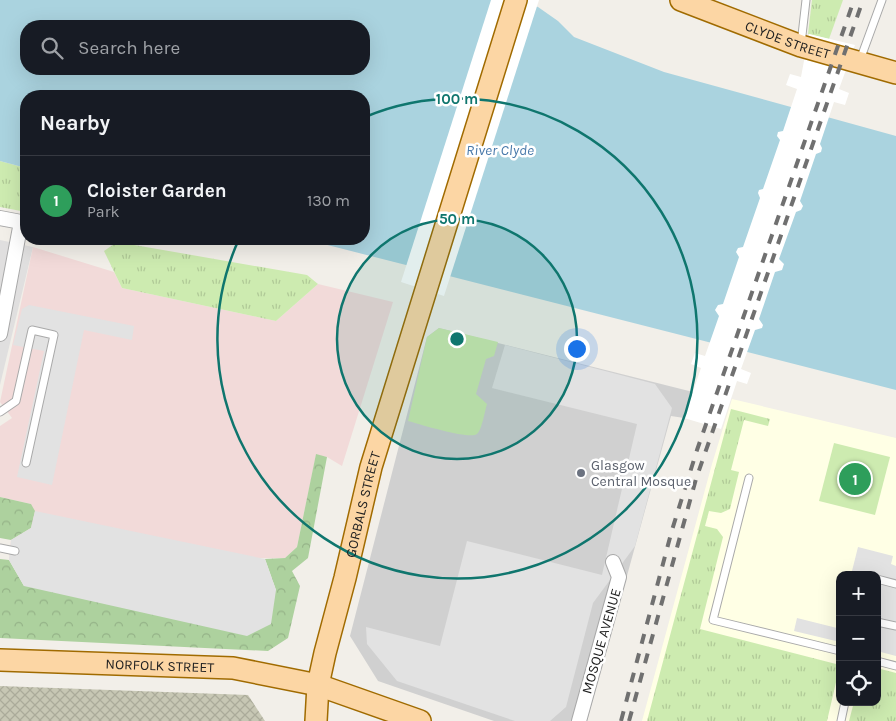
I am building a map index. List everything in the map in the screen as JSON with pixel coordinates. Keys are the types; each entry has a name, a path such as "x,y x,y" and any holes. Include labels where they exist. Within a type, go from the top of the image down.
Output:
{"main road":[{"name":"GORBALS STREET","path":"316,721 318,685 371,466 516,0"},
{"name":"CLYDE STREET","path":"694,2 801,46 896,72"},
{"name":"NORFOLK STREET","path":"0,660 233,668 318,685 420,721"}],"street":[{"path":"0,218 20,222"},
{"path":"0,334 20,232"},
{"name":"MOSQUE AVENUE","path":"579,721 619,577 613,562"}],"lane":[{"path":"801,46 806,0"},
{"path":"859,63 882,0"},
{"path":"0,412 16,401 32,330 54,334 26,463"},
{"path":"748,478 713,620 836,650"},
{"path":"0,548 16,551"},
{"path":"881,580 896,584"},
{"path":"881,623 896,626"},
{"path":"881,662 896,666"},
{"path":"841,721 844,706"}],"shaded area":[{"path":"0,240 33,247 0,385"},
{"path":"33,247 114,272 122,288 276,321 318,284 393,302 342,466 327,457 316,455 297,547 285,558 9,560 11,540 31,528 31,504 0,497 0,426 12,418 0,402"},
{"path":"29,305 134,326 132,340 84,330 52,485 17,477 44,351 13,345 22,309"},
{"path":"439,328 693,392 684,418 671,416 587,721 494,721 378,681 350,636 427,337"},
{"path":"505,345 655,384 672,408 635,546 593,603 566,707 550,721 515,721 397,681 367,644 366,627 440,646 467,541 602,575 637,424 492,388"},
{"path":"732,399 896,438 896,721 642,721 712,464"},
{"path":"35,511 265,559 276,590 271,624 247,636 24,586 9,560 11,540 31,528"},
{"path":"858,547 893,556 891,564 896,566 896,656 881,652 881,571 852,571"},
{"path":"797,618 836,628 836,641 794,631"},
{"path":"0,686 248,695 265,721 0,721"}],"green space":[{"path":"812,0 843,0 829,39 808,34"},
{"path":"0,161 20,166 20,211 0,207"},
{"path":"113,245 134,245 307,275 318,284 276,321 122,288 104,251"},
{"path":"439,328 498,342 494,356 486,359 476,394 487,404 482,424 477,434 465,435 408,421 427,337"},
{"path":"731,409 770,419 768,426 744,420 731,470 739,472 730,509 721,513 709,511 705,526 717,529 723,537 700,629 836,664 836,682 827,721 647,721"},
{"path":"834,443 890,457 875,515 819,501"},
{"path":"316,454 327,457 308,558 292,571 300,586 288,638 268,651 0,638 0,559 9,560 24,586 276,590 265,559 285,558 297,547"},
{"path":"0,497 31,504 35,511 31,528 11,540 0,538"},
{"path":"881,669 896,673 896,721 849,721 853,706 881,706"}],"water":[{"name":"River Clyde","path":"0,0 518,0 538,7 558,21 574,37 664,72 896,136 896,390 328,245 370,245 370,90 20,90 20,166 0,161"}],"pier":[{"path":"491,0 539,0 444,296 401,282"},
{"path":"809,34 855,45 839,89 849,93 845,105 834,102 820,144 821,152 816,154 800,201 803,206 801,210 796,212 779,259 784,264 782,270 775,272 759,319 763,325 762,328 755,330 741,369 751,373 747,384 737,381 721,429 684,418 701,368 691,364 695,353 705,356 719,316 715,310 718,305 723,304 739,257 736,252 738,248 743,247 760,198 759,190 763,189 780,140 777,136 778,132 783,131 797,89 786,85 790,74 801,77"}],"railway":[{"path":"621,721 672,530 697,450 854,0"},
{"path":"629,721 696,479 863,0"}],"place":[{"name":"Glasgow Central Mosque","path":"581,473"},
{"name":"Cloister Garden","path":"855,479"}]}
